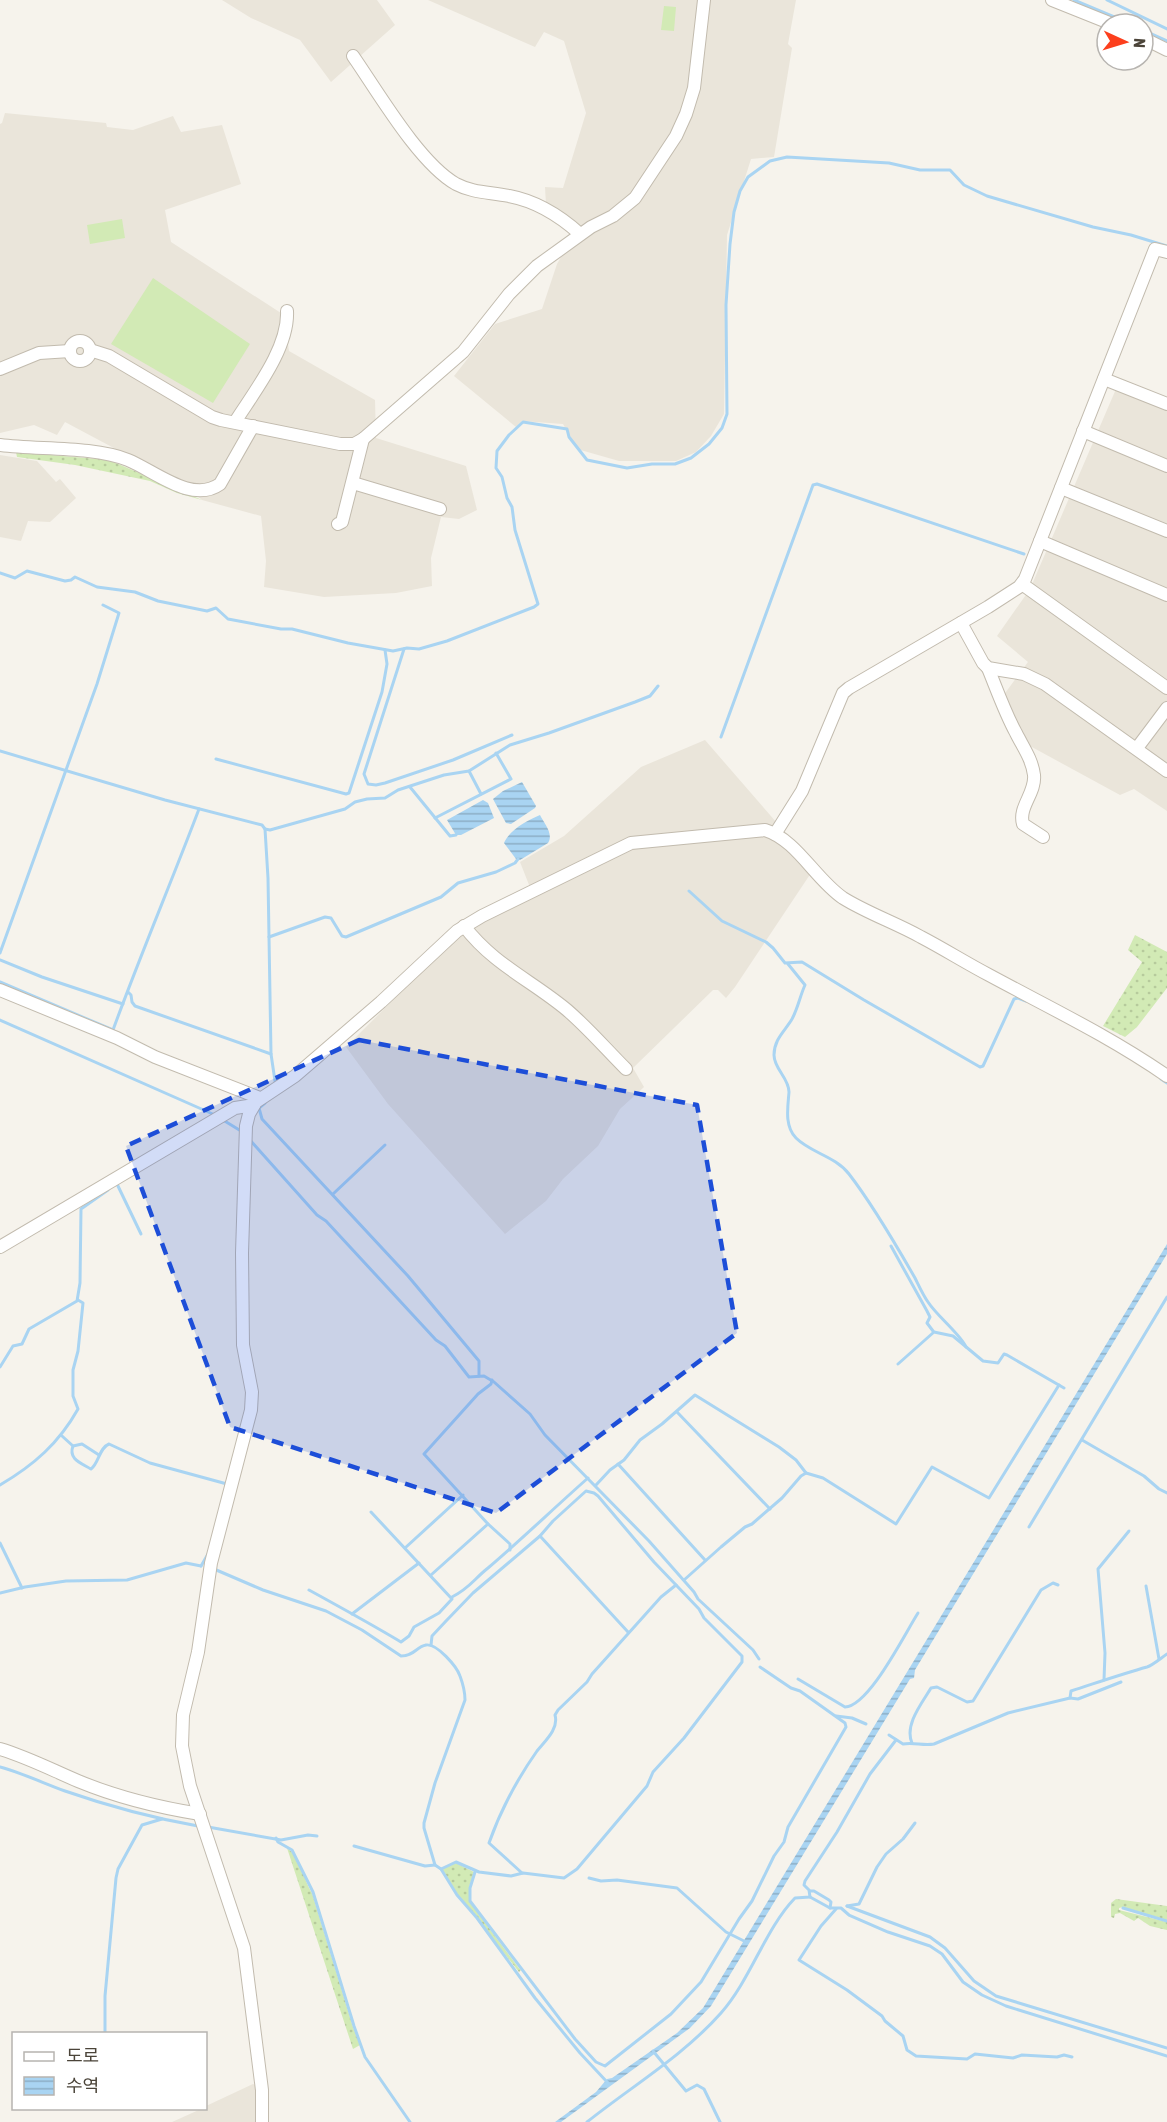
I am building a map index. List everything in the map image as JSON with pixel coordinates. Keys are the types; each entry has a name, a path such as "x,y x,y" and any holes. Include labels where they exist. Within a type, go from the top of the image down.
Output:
{"street":[{"path":"0,369 39,353 70,351 73,357 79,360 88,357 90,350 109,356 212,417 339,444 354,444 363,439 463,352 509,294 537,266 580,234 613,216 635,198 676,136 694,88 704,0"},
{"path":"1052,0 1095,17"},
{"path":"353,56 411,139 443,174 455,183 476,192 506,195 528,201 558,217 580,234"},
{"path":"775,834 802,791 843,693 962,623 1022,584 1155,249 1167,252"},
{"path":"235,422 273,361 288,319 287,311"},
{"path":"1104,379 1167,404"},
{"path":"0,445 106,453 129,461 183,487 200,492 213,489 220,484 253,426"},
{"path":"1083,431 1167,466"},
{"path":"338,524 342,522 363,439"},
{"path":"353,483 440,509"},
{"path":"1061,488 1167,531"},
{"path":"1040,541 1167,595"},
{"path":"1022,584 1167,688"},
{"path":"962,623 983,663 988,668 1015,732 1032,764 1035,778 1022,819 1023,824 1043,837"},
{"path":"988,668 1024,675 1045,684 1167,771"},
{"path":"1137,748 1167,708"},
{"path":"0,1247 235,1108 257,1102 295,1076 464,926 631,843 765,830 775,834 785,840 827,885 845,899 1105,1035 1167,1076"},
{"path":"464,926 512,973 568,1011 626,1069"},
{"path":"0,990 117,1038 257,1102"},
{"path":"257,1102 249,1114 246,1126 242,1253 243,1345 252,1392 251,1410 211,1563 198,1652 182,1728 183,1759 244,1948 262,2091 262,2122"},
{"path":"0,1749 122,1797 148,1805 200,1814"}],"highlighted area":[{"path":"359,1040 697,1105 737,1333 496,1513 230,1427 126,1146"}],"shaded area":[{"path":"222,0 377,0 395,25 331,82 300,40 251,18"},
{"path":"428,0 796,0 788,44 792,48 774,157 751,159 727,235 724,414 711,436 696,452 676,461 619,461 577,449 563,424 522,421 516,427 454,376 495,324 542,309 557,264 578,228 546,205 545,187 563,188 586,113 564,41 544,32 535,47"},
{"path":"5,113 106,123 107,127 133,130 173,116 181,132 222,125 241,184 165,210 171,242 284,315 289,351 375,400 376,438 466,466 477,510 459,519 441,517 431,558 432,586 396,593 324,597 264,587 266,561 261,516 202,500 187,487 65,422 57,435 34,425 0,433 0,124"},
{"path":"1116,389 1167,409 1167,811 1134,789 1120,795 1030,746 1000,700 1028,662 997,636 1030,589"},
{"path":"0,455 37,461 56,482 60,479 76,498 50,522 28,521 21,541 0,537"},
{"path":"705,740 815,867 726,998 718,990 713,990 633,1068 644,1087 620,1109 598,1146 563,1179 546,1201 505,1234 388,1104 346,1047 458,935 533,895 520,862 564,836 641,767"},
{"path":"253,2084 257,2086 257,2122 172,2122 199,2110 207,2110 207,2106"}],"green space":[{"path":"664,6 676,7 674,31 661,30"},
{"path":"122,219 125,238 90,244 87,225"},
{"path":"153,278 250,344 213,403 111,344"},
{"path":"16,452 109,460 202,500 177,493 150,481 75,465 17,457"},
{"path":"1135,935 1167,952 1167,988 1137,1027 1125,1037 1103,1026 1142,962 1128,950"},
{"path":"287,1848 296,1857 312,1893 360,2045 353,2049"},
{"path":"456,1863 474,1872 469,1887 469,1901 521,1970 519,1972 458,1895 442,1869"},
{"path":"1116,1899 1167,1906 1167,1920 1123,1907 1119,1910 1167,1922 1167,1930 1150,1926 1138,1918 1134,1921 1120,1913 1115,1914 1114,1918 1111,1917 1111,1903"}],"water":[{"path":"522,782 536,806 511,824 506,823 493,799 503,791"},
{"path":"483,800 488,803 494,818 461,835 456,835 447,820"},
{"path":"540,815 549,832 550,840 520,860 516,859 504,843 506,838 519,826"},
{"path":"1167,1244 1167,1254 915,1670 914,1678 910,1679 711,2006 690,2028 561,2122 555,2122 596,2092 607,2079 612,2078 677,2033 703,2008"}],"waterway":[{"path":"1074,0 1102,12"},
{"path":"1107,0 1167,29"},
{"path":"1155,36 1167,41"},
{"path":"0,573 15,578 27,571 65,581 75,577 97,587 135,592 158,601 207,611 216,608 228,619 292,629 393,651 407,648 419,649 447,641 534,607 538,604 515,530 512,507 507,498 502,477 496,468 497,451 523,422 567,429 569,437 587,460 627,468 652,464 675,464 691,458 709,444 722,428 727,414 726,305 734,212 740,191 748,177 770,161 787,157 889,163 920,170 950,170 964,185 987,196 1167,246"},
{"path":"721,737 813,485 817,484 1024,554"},
{"path":"0,953 97,684 119,613 103,605"},
{"path":"404,649 364,774 368,784 385,783 453,760 512,735"},
{"path":"216,759 349,793 382,692 387,664 385,650"},
{"path":"0,751 165,800 262,825 265,829 270,830 345,809 355,802 385,798 398,790 444,775 469,771 510,745 635,702 650,696 658,686"},
{"path":"435,818 511,779 496,753"},
{"path":"469,771 481,794"},
{"path":"410,787 450,836 456,835"},
{"path":"0,982 113,1030 199,809"},
{"path":"265,829 271,1054 275,1081"},
{"path":"269,937 325,917 331,918 342,936 346,937 441,897 458,883 496,872 515,863 518,859"},
{"path":"689,891 722,921 766,942 785,963 802,962 980,1067 983,1066 1014,999 1026,1001"},
{"path":"0,960 42,977 123,1004"},
{"path":"788,964 805,985 794,1015 774,1049 776,1065 787,1082 788,1116 792,1133 802,1143 837,1163 849,1174 884,1224 928,1302 966,1347"},
{"path":"128,992 135,1006 271,1054"},
{"path":"0,1020 215,1115"},
{"path":"1161,1079 1167,1083"},
{"path":"265,1103 259,1108 262,1119 408,1276 479,1361 479,1376"},
{"path":"223,1120 241,1131"},
{"path":"250,1140 317,1215 326,1221 436,1340 445,1346 469,1377 484,1376 494,1382 530,1414 545,1435 649,1541 698,1599 753,1650 759,1659"},
{"path":"333,1194 385,1145"},
{"path":"117,1184 141,1234"},
{"path":"0,1367 13,1346 22,1344 29,1329 77,1301 80,1283 81,1209 108,1190"},
{"path":"891,1246 930,1317 927,1323 933,1331"},
{"path":"1029,1527 1167,1297"},
{"path":"0,1485 45,1452 63,1432 78,1409 73,1396 73,1370 78,1351 83,1303 78,1300"},
{"path":"898,1364 934,1332 953,1336 983,1361 998,1363 1004,1354 1007,1355 1064,1388"},
{"path":"492,1380 491,1384 478,1394 424,1454 488,1524 510,1544 510,1550"},
{"path":"684,1580 782,1498 806,1473 823,1478 896,1524 932,1467 989,1498 1059,1385"},
{"path":"596,1485 610,1470 624,1460 640,1440 695,1395 779,1447 796,1460 806,1473"},
{"path":"677,1412 770,1509"},
{"path":"62,1436 73,1446 74,1457 91,1469 103,1449 109,1444 150,1463 227,1484"},
{"path":"1082,1440 1144,1476 1167,1493"},
{"path":"73,1446 82,1444 99,1455"},
{"path":"618,1464 705,1560"},
{"path":"452,1597 468,1587 588,1478"},
{"path":"441,1869 456,1862 479,1872 511,1876 523,1873 564,1878 577,1869 647,1786 653,1772 684,1738 742,1662 742,1656 704,1618 699,1609 654,1562 598,1496 586,1491 540,1536 628,1632"},
{"path":"405,1548 463,1495"},
{"path":"309,1590 401,1642 409,1636 414,1627 439,1613 452,1599 371,1512"},
{"path":"431,1575 488,1524"},
{"path":"1104,1680 1105,1653 1098,1569 1129,1531"},
{"path":"431,1645 432,1636 473,1593 540,1536"},
{"path":"0,1543 22,1588"},
{"path":"201,1566 208,1554"},
{"path":"0,1593 66,1581 127,1580 186,1563 201,1566"},
{"path":"352,1614 419,1563"},
{"path":"214,1569 263,1590 326,1611 362,1630 401,1656 409,1655 423,1646 430,1645 446,1656 455,1667 462,1682 465,1700 435,1783 424,1823 435,1865 441,1869 457,1895 477,1918 535,1998 608,2083"},
{"path":"912,1743 910,1736 912,1722 931,1688 937,1687 967,1702 973,1701 1041,1590 1053,1583 1058,1585"},
{"path":"522,1873 489,1843 510,1796 530,1761 553,1730 558,1710 587,1682 661,1597 676,1585"},
{"path":"1146,1586 1159,1659"},
{"path":"798,1679 845,1707 854,1704 875,1683 918,1613"},
{"path":"889,1735 903,1744 934,1744 1008,1713 1070,1698 1071,1691 1147,1667 1167,1654"},
{"path":"475,1872 470,1888 470,1901 575,2039 596,2062 605,2066 671,2014 701,1982 752,1901 774,1856 784,1842 788,1827 846,1727 845,1723 800,1691 791,1688 760,1667"},
{"path":"1070,1698 1078,1699 1121,1682"},
{"path":"836,1716 852,1718 866,1724"},
{"path":"587,2122 674,2057 706,2029 732,2000 784,1910 795,1898 810,1897 809,1890 804,1885 805,1881 837,1832 870,1774 896,1740"},
{"path":"0,1767 98,1802 198,1826"},
{"path":"105,2032 105,1996 118,1869 142,1825 162,1819"},
{"path":"847,1906 859,1904 877,1867 915,1823"},
{"path":"208,1827 281,1840 308,1835 317,1836"},
{"path":"276,1838 278,1842 292,1850 313,1892 365,2057 410,2122"},
{"path":"354,1846 425,1866 435,1865"},
{"path":"589,1878 677,1888 726,1932 746,1942"},
{"path":"810,1891 829,1900 830,1908"},
{"path":"810,1897 830,1908 841,1908 849,1915 888,1932 930,1946 942,1954 963,1982 982,1995 1006,2006 1167,2056"},
{"path":"847,1906 930,1937 945,1948 974,1981 996,1996 1167,2048"},
{"path":"1123,1908 1167,1921"},
{"path":"836,1909 821,1926 799,1960 847,1990 882,2016 903,2036 907,2050 916,2056 967,2059 975,2054 1013,2058 1022,2055 1072,2057"},
{"path":"653,2051 686,2091 697,2085 704,2089 720,2122"}]}
